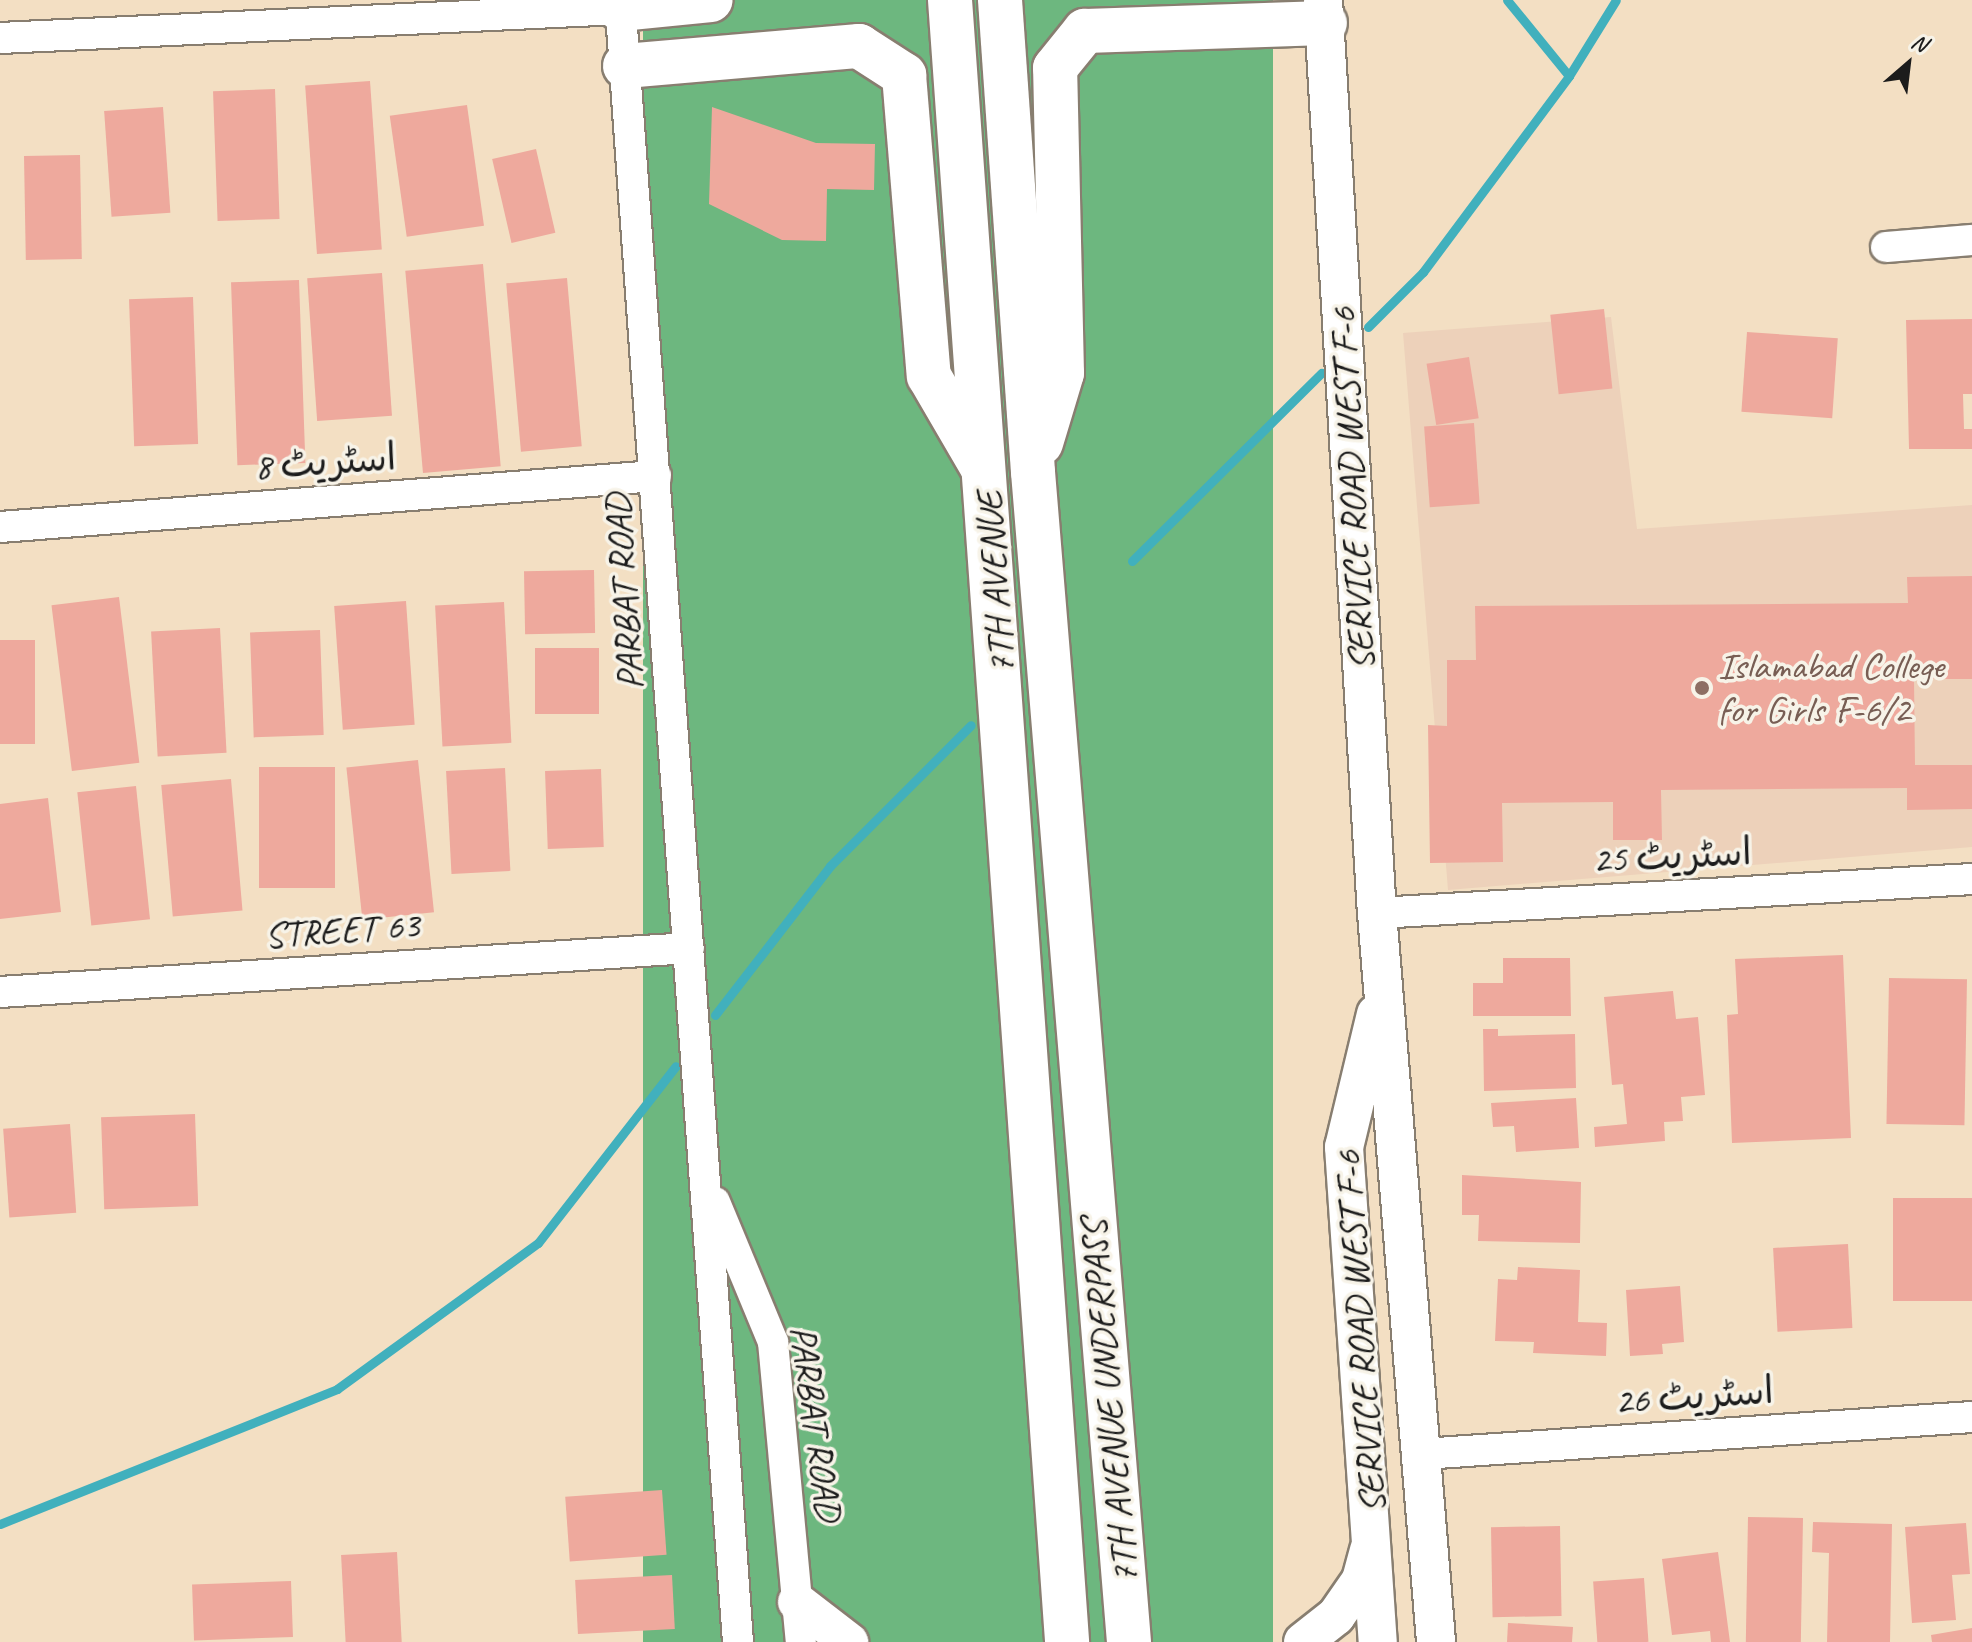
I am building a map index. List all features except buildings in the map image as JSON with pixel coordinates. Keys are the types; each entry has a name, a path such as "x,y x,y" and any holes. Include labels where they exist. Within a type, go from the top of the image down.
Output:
{"main road":[{"path":"620,5 711,0"},
{"name":"7TH AVENUE","path":"950,0 987,476 1034,1167"},
{"name":"7TH AVENUE","path":"1000,0 1033,472 1089,1162"},
{"path":"1033,472 1062,373 1055,68 1085,31 1324,12"},
{"path":"625,66 859,46 904,75 929,376 987,476"},
{"name":"7TH AVENUE UNDERPASS","path":"1089,1162 1129,1642"},
{"name":"7TH AVENUE UNDERPASS","path":"1034,1167 1067,1642"}],"street":[{"path":"0,38 620,5"},
{"name":"PARBAT ROAD","path":"620,5 738,1642"},
{"name":"SERVICE ROAD WEST F-6","path":"1324,12 1377,913 1436,1642"},
{"path":"1886,247 1972,240"},
{"name":"اسٹریٹ 8","path":"0,527 656,476"},
{"name":"اسٹریٹ 25","path":"1377,913 1972,879"},
{"name":"STREET 63","path":"0,992 689,948"},
{"name":"SERVICE ROAD WEST F-6","path":"1378,1642 1344,1147 1384,979"},
{"name":"PARBAT ROAD","path":"705,1178 773,1342 801,1642"},
{"name":"اسٹریٹ 26","path":"1422,1454 1972,1417"},
{"path":"1303,1642 1336,1616 1353,1592 1373,1538"},
{"path":"797,1602 849,1642"}],"shaded area":[{"name":"Islamabad College for Girls F-6/2","path":"1611,317 1637,529 1972,505 1972,847 1448,890 1403,333"}],"green space":[{"path":"643,0 1273,0 1273,1642 643,1642"}],"waterway":[{"path":"1368,327 1423,272 1569,76 1507,0"},
{"path":"1569,76 1616,0"},
{"path":"1132,561 1321,373"},
{"path":"715,1015 830,866 971,725"},
{"path":"0,1524 337,1389 538,1243 676,1066"}],"place":[{"name":"Islamabad College for Girls F-6/2","path":"1702,688"}]}
